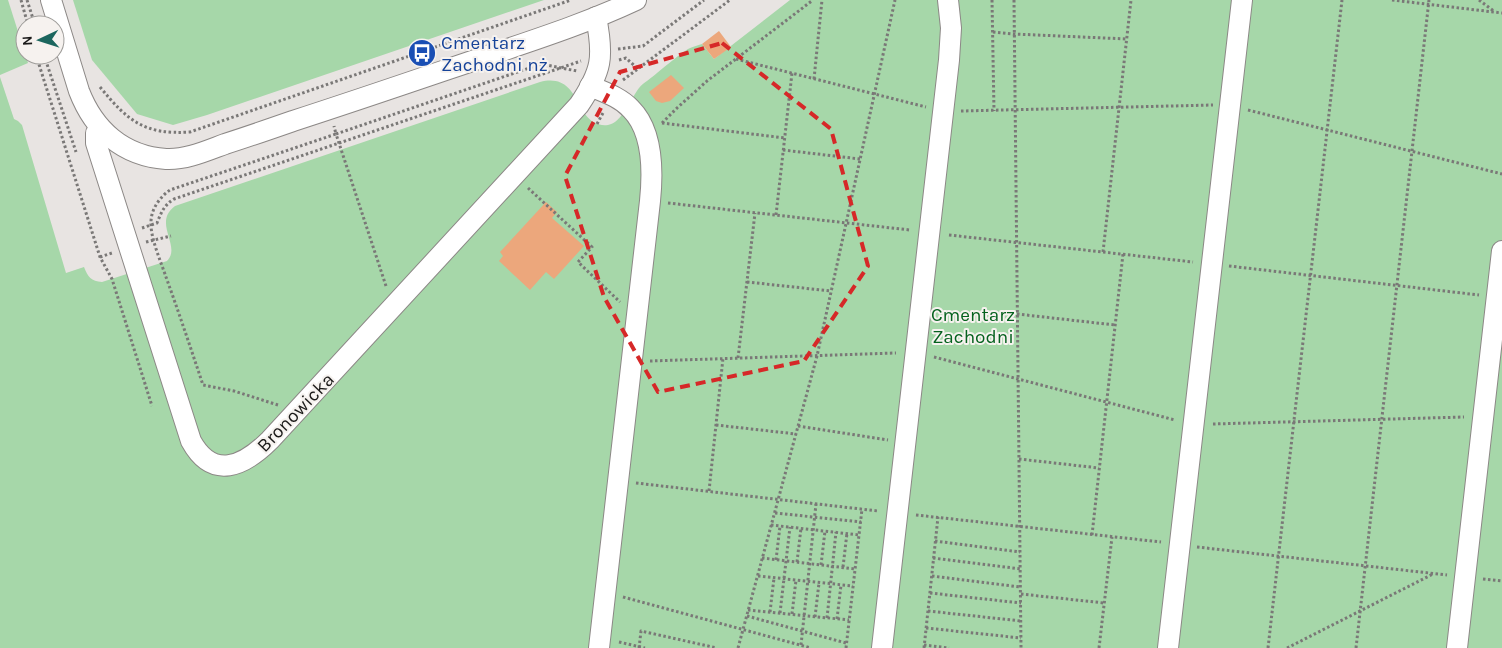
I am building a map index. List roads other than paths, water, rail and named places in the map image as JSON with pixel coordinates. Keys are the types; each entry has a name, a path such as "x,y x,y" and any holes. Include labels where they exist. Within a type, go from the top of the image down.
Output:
{"street":[{"path":"51,0 85,106 100,128 113,140 134,152 156,158 174,159 202,152 329,109 596,17 636,0"},
{"path":"882,648 943,112 951,28 948,0"},
{"path":"1168,648 1242,0"},
{"name":"Bronowicka","path":"100,128 96,133 96,143 191,441 198,452 212,463 234,465 250,457 270,440 579,105 590,86 600,59 596,17"},
{"path":"590,86 613,96 631,109 640,123 647,140 652,164 650,201 600,643"},
{"path":"1457,648 1502,251"}],"place":[{"name":"Cmentarz Zachodni nż","path":"422,53"}],"park label":[{"name":"Cmentarz Zachodni","path":"973,325"}]}
